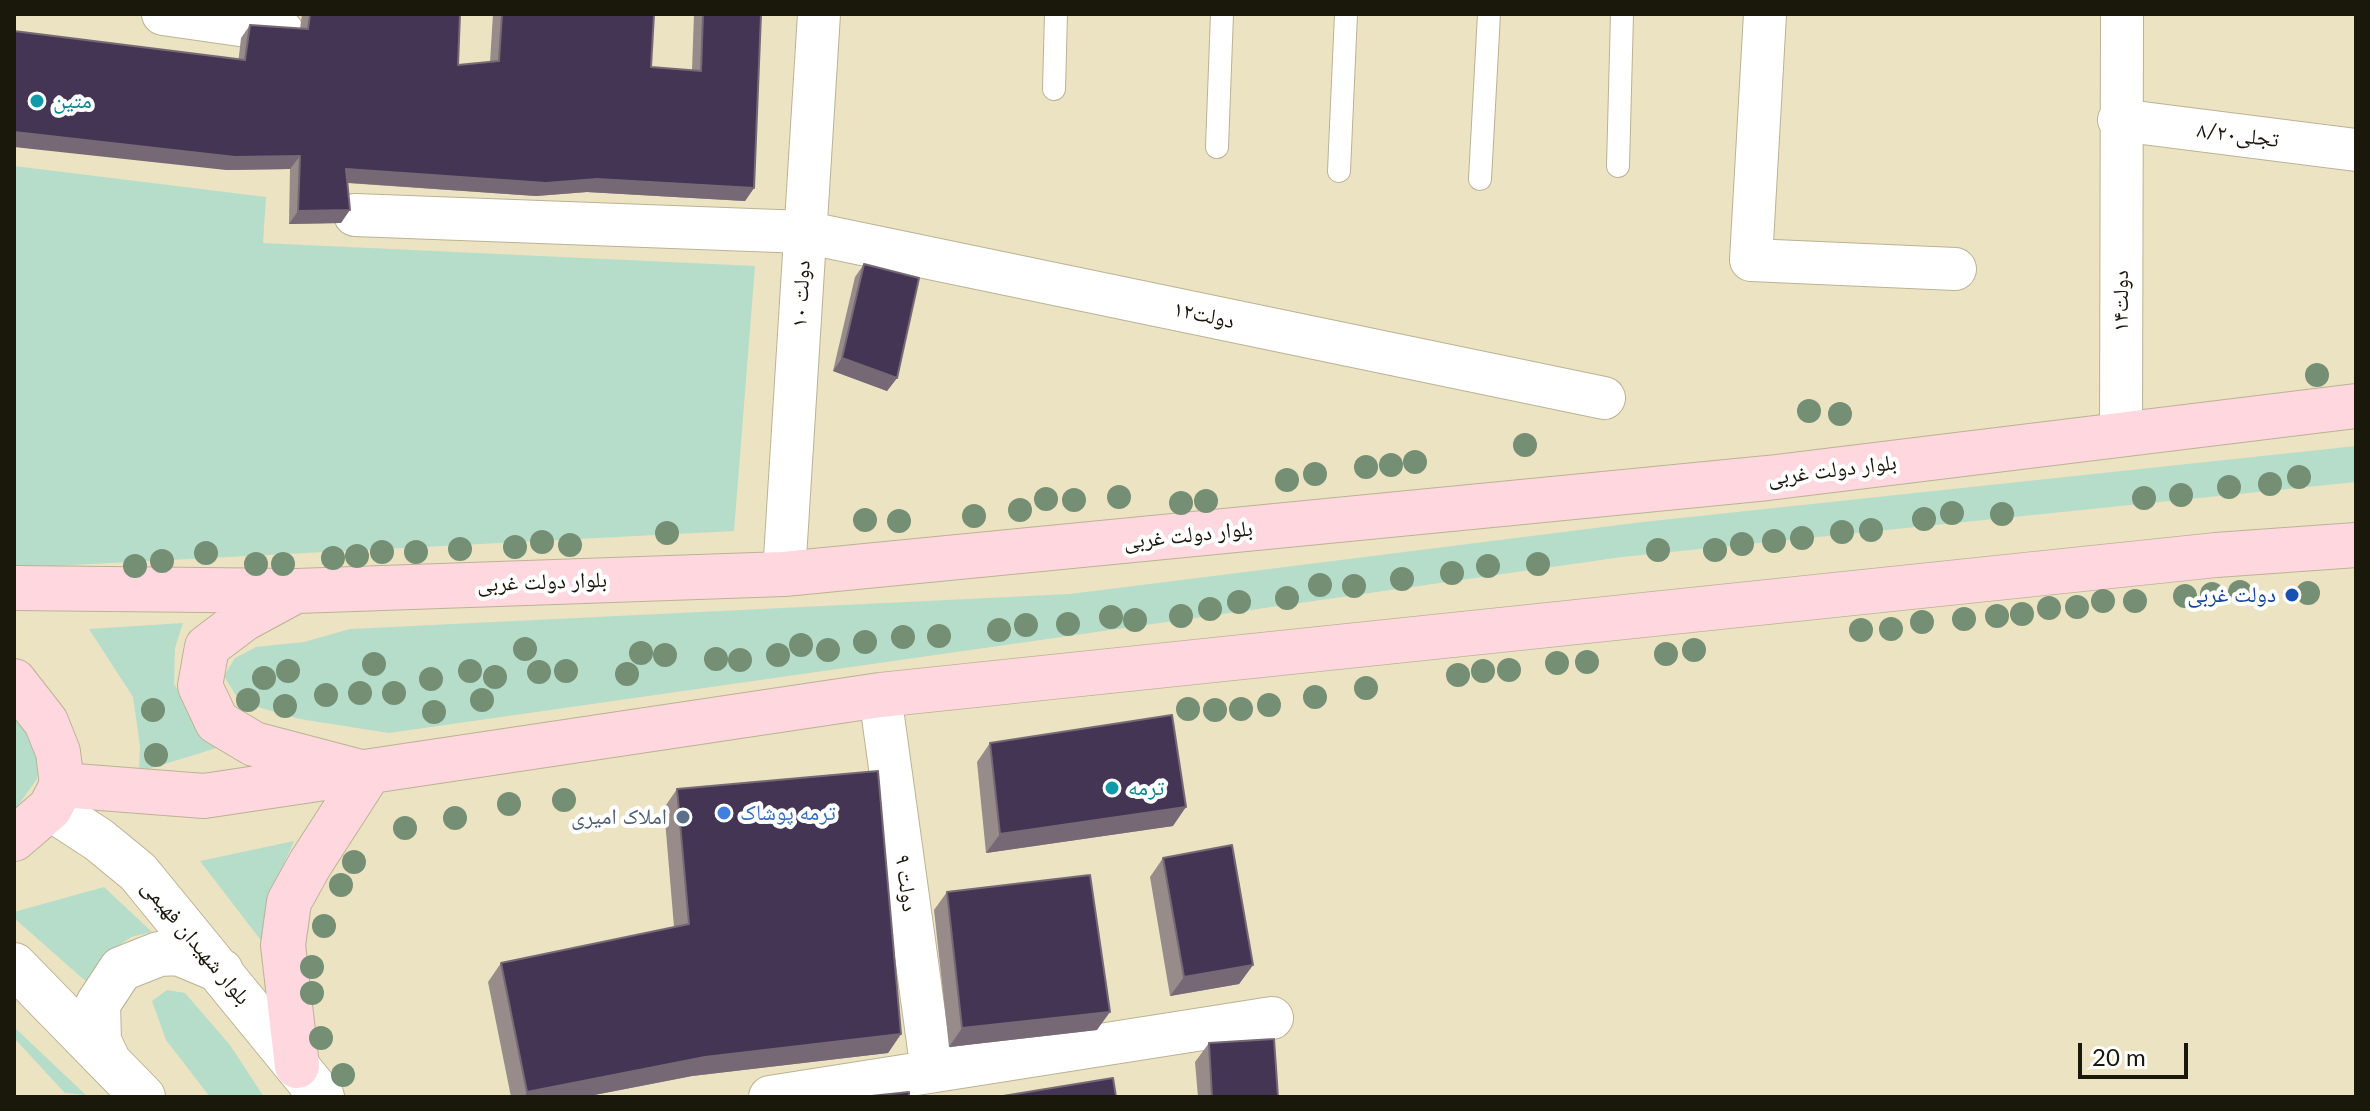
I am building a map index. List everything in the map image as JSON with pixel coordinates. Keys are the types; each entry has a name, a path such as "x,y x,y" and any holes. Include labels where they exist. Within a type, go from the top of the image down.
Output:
{"main road":[{"name":"بلوار دولت غربی","path":"14,588 297,591 784,574 1768,478 2121,433 2207,427 2356,406"},
{"path":"56,797 204,796 368,774 880,695 2200,556 2356,545"},
{"path":"297,591 244,619 207,647 200,686 217,722 254,744 368,774"},
{"path":"14,681 46,722 58,752 56,797 14,839"},
{"path":"309,1081 283,945 289,902 368,774"}],"street":[{"path":"163,14 282,31"},
{"name":"۱۰ دولت","path":"784,574 819,14"},
{"path":"1765,14 1751,260 1955,269"},
{"name":"۱۴دولت","path":"2121,433 2119,120 2122,14"},
{"name":"تجلی۸/۲۰","path":"2119,120 2356,150"},
{"name":"۱۲دولت","path":"355,215 804,232 1604,398"},
{"name":"۹ دولت","path":"880,695 932,1071"},
{"name":"بلوار شهیدان فهیمی","path":"56,797 99,840 138,872 309,1081"},
{"path":"121,1080 99,1041 98,1004 121,969 159,954 178,953 221,971"},
{"path":"14,965 121,1080"},
{"path":"770,1097 1272,1018"}],"lane":[{"path":"1054,89 1056,14"},
{"path":"1217,147 1222,14"},
{"path":"1339,171 1346,14"},
{"path":"1480,179 1489,14"},
{"path":"1618,166 1622,14"}],"green space":[{"path":"14,166 266,197 263,243 755,266 734,531 14,568"},
{"path":"2356,446 2356,482 1622,557 389,733 300,719 240,702 224,676 235,658 256,647 304,642 350,629 1070,594 1643,522"},
{"path":"183,623 175,648 174,684 195,718 236,742 139,772 140,746 133,697 89,629"},
{"path":"14,695 41,754 37,779 14,811"},
{"path":"294,841 275,884 266,947 200,861"},
{"path":"104,887 152,932 131,937 114,949 90,985 14,918 14,912"},
{"path":"167,990 185,993 230,1045 264,1097 210,1097 166,1040 152,1001"},
{"path":"14,1027 86,1095 65,1093 14,1038"}],"building":[{"path":"310,14 460,14 458,65 499,61 502,14 654,14 651,67 701,71 703,14 761,14 754,188 597,179 546,183 346,169 350,210 298,211 300,156 235,157 14,132 14,31 245,60 250,25 308,29"},
{"path":"864,264 919,278 897,378 842,358"},
{"path":"1172,715 1186,807 1000,834 990,743"},
{"path":"878,771 901,1034 705,1057 527,1092 501,963 689,924 677,789"},
{"path":"1232,845 1253,965 1184,977 1163,858"},
{"path":"1090,875 1110,1012 962,1028 947,892"},
{"path":"1274,1039 1278,1097 1212,1097 1209,1043"},
{"path":"1113,1078 1116,1097 997,1097"},
{"path":"909,1092 909,1097 862,1097"}],"place":[{"name":"متین","path":"37,101"},
{"name":"دولت غربی","path":"2292,595"},
{"name":"ترمه","path":"1112,788"},
{"name":"ترمه پوشاک","path":"724,813"},
{"name":"املاک امیری","path":"683,817"}]}
